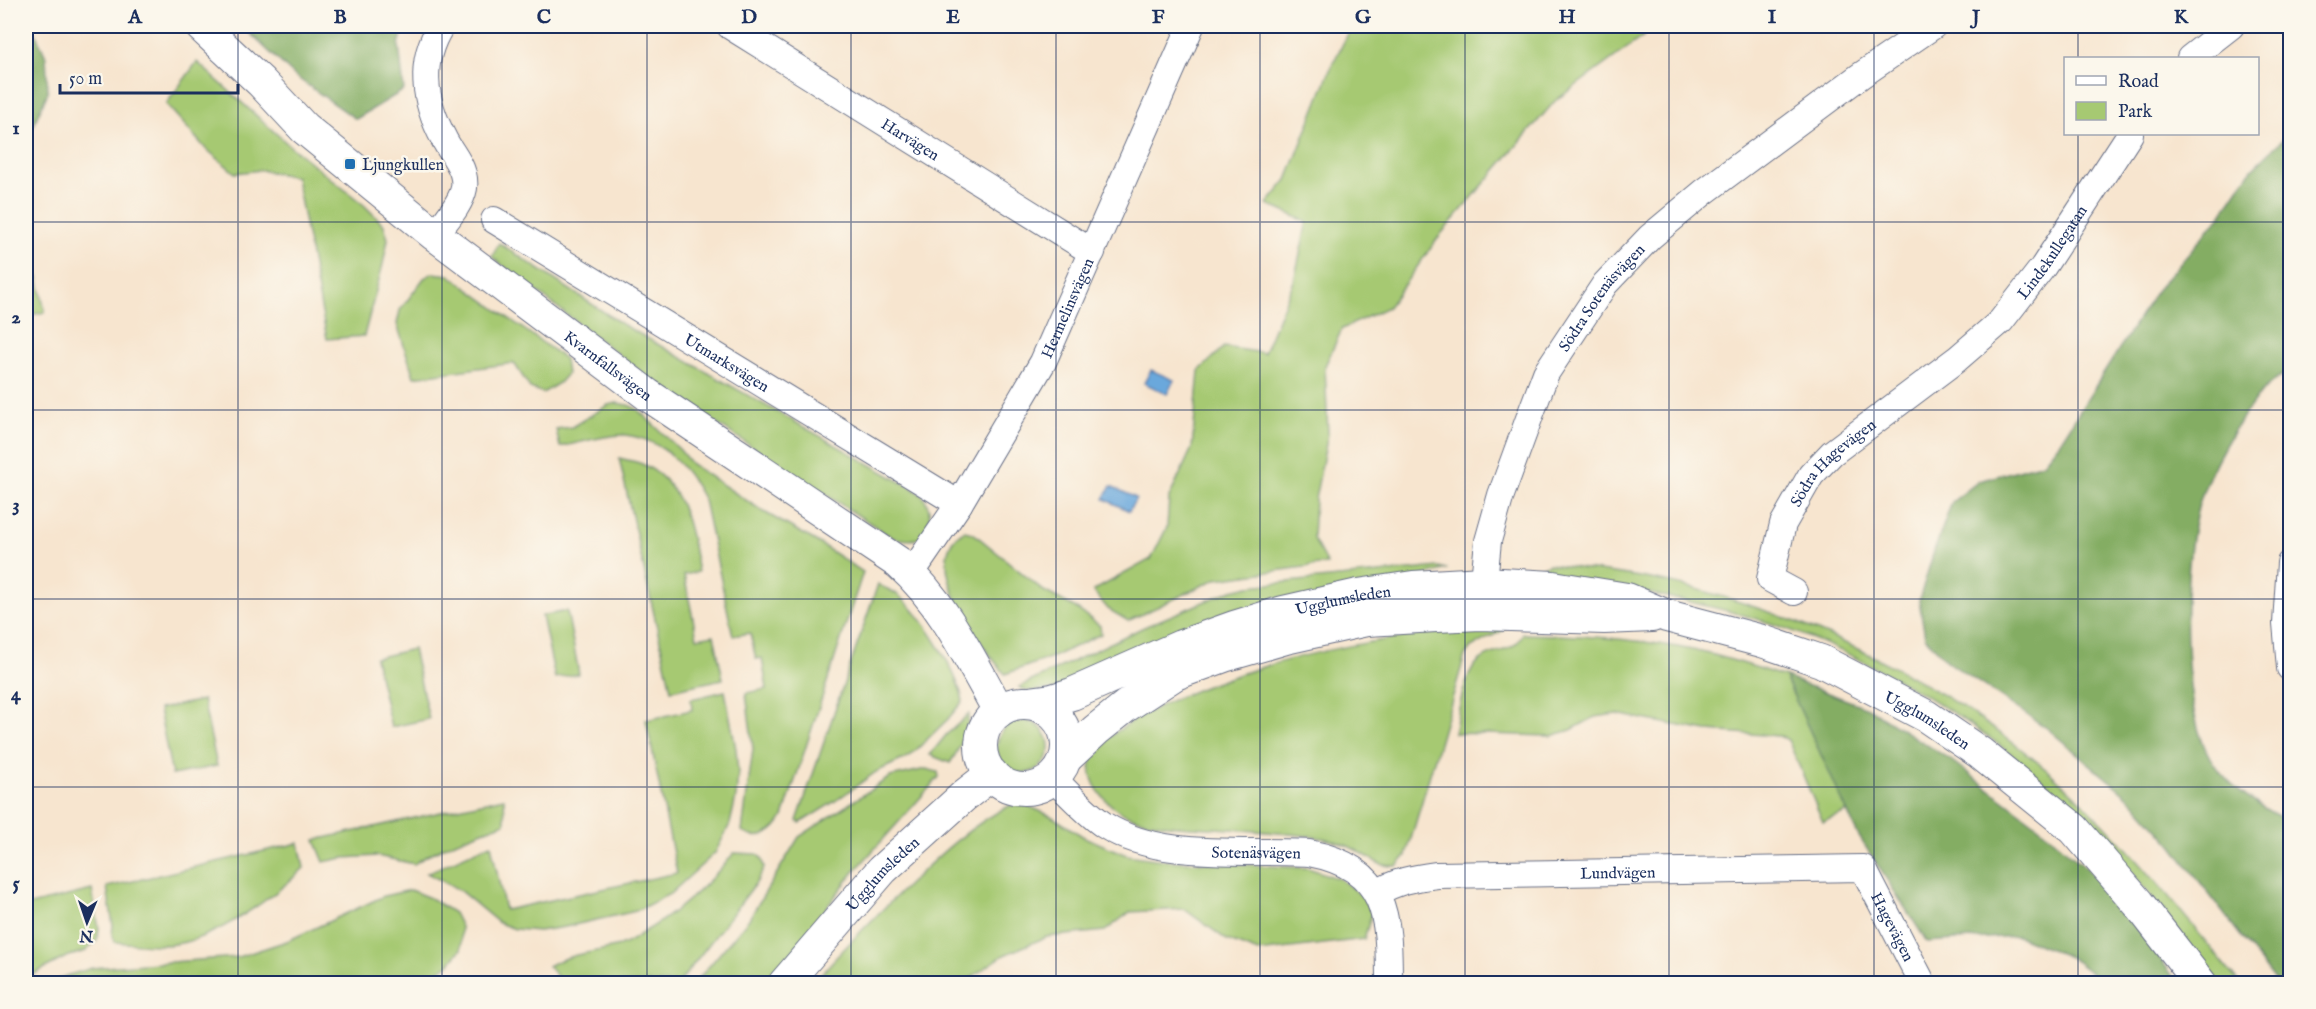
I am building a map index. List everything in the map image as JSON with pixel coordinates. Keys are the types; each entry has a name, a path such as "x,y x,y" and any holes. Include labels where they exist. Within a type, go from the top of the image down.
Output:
{"street":[{"name":"Kvarnfallsvägen","path":"201,26 261,82 304,128 435,235 648,395 825,516 881,550 911,574 939,606 999,711"},
{"path":"435,235 460,199 464,189 462,167 443,138 428,96 427,56 433,38 441,26"},
{"name":"Harvägen","path":"730,26 1092,252"},
{"name":"Hermelinsvägen","path":"911,574 959,504 1043,362 1191,26"},
{"name":"Södra Sotenäsvägen","path":"1482,598 1488,541 1535,403 1546,374 1591,303 1650,237 1704,192 1860,76 1933,26"},
{"path":"2191,57 2231,26"},
{"name":"Lindekullegatan","path":"1958,359 2001,321 2020,298 2043,267 2129,135"},
{"name":"Utmarksvägen","path":"494,220 959,504"},
{"name":"Södra Hagevägen","path":"1794,592 1770,579 1783,524 1811,475 1832,453 1958,359"},
{"path":"2290,563 2286,623 2290,668"},
{"name":"Ugglumsleden","path":"784,984 882,870 965,795 992,774 1004,784 1018,788 1041,786 1096,730 1145,693 1174,675 1224,656 1286,638 1482,598 1534,585 1627,599 1667,616 1762,641 1821,661 1926,716 1980,753 2074,829 2138,903 2201,984"},
{"name":"Ugglumsleden","path":"999,711 1019,703 1052,700 1072,694 1181,646 1283,612 1358,595 1413,587 1482,598"},
{"path":"1029,703 1040,705 1057,717 1067,737 1060,768"},
{"path":"992,774 984,760 981,745 988,722 999,711"},
{"name":"Sotenäsvägen","path":"1060,768 1085,810 1106,825 1136,840 1167,847 1289,851 1327,856 1360,874 1377,893 1388,925 1389,984"},
{"name":"Lundvägen","path":"1377,893 1392,883 1409,878 1437,875 1863,868"},
{"name":"Hagevägen","path":"1863,868 1923,984"}],"green space":[{"path":"26,26 32,26 46,57 48,92 26,142"},
{"path":"242,26 404,26 399,45 404,90 356,119 296,77"},
{"path":"1352,26 1657,26 1555,101 1441,234 1388,307 1342,329 1325,366 1328,434 1315,499 1313,538 1327,564 1216,579 1128,621 1108,609 1093,591 1151,559 1167,527 1169,498 1192,448 1199,371 1224,347 1264,353 1294,281 1307,222 1267,204 1287,180 1332,65"},
{"path":"197,62 290,146 364,205 384,225 388,239 364,336 327,339 296,177 261,170 235,173 205,148 166,104"},
{"path":"2290,132 2290,372 2275,380 2257,397 2214,465 2196,516 2187,602 2188,668 2198,727 2206,750 2213,763 2231,784 2265,809 2290,822 2290,983 2277,984 2172,845 2132,800 2048,729 1948,662 1925,637 1919,600 1952,502 1979,481 2043,463 2060,442 2156,291 2222,214 2252,169"},
{"path":"499,243 622,324 917,491 922,495 928,507 928,529 921,537 915,539 893,538 666,391 492,257"},
{"path":"31,244 45,312 26,316 26,245"},
{"path":"433,273 449,275 565,359 567,374 559,383 543,393 530,388 514,363 414,377 397,324 400,310 424,278"},
{"path":"617,403 637,409 680,450 691,464 764,512 814,540 863,572 783,817 766,834 754,836 742,831 753,749 746,693 767,689 762,658 756,659 750,633 733,636 704,500 682,466 663,449 651,442 625,435 593,439 560,447 556,429 572,427 608,405"},
{"path":"619,458 642,464 656,472 677,496 688,525 698,572 684,575 697,638 714,635 723,679 671,690"},
{"path":"964,531 973,533 1044,591 1074,607 1100,626 1101,634 1055,656 1005,674 969,624 950,581 947,561 951,544"},
{"path":"1549,564 1660,581 1749,605 1854,647 1953,701 2044,767 2085,805 2184,914 2239,983 2218,983 2115,853 2045,782 2008,752 1928,697 1885,673 1799,633 1703,605 1535,572"},
{"path":"1439,567 1446,569 1060,689 1027,691 1019,687 1144,627 1232,590 1249,586"},
{"path":"878,584 898,595 908,604 928,629 954,675 963,701 910,756 876,772 800,823 797,821"},
{"path":"567,611 579,674 555,678 542,616"},
{"path":"1502,625 1504,630 1471,647 1465,655 1406,856 1397,866 1379,863 1351,847 1320,838 1260,831 1180,826 1141,820 1112,806 1098,790 1092,778 1090,769 1094,754 1111,736 1157,707 1215,683 1321,652 1429,633"},
{"path":"1523,634 1595,637 1667,645 1723,657 1785,677 1848,811 1823,822 1788,740 1779,736 1707,731 1616,714 1595,717 1571,730 1551,736 1454,733 1459,706 1471,671 1482,659 1514,645"},
{"path":"413,649 429,719 391,727 375,658"},
{"path":"1785,677 1868,708 1948,758 2038,826 2088,869 2130,918 2178,983 2104,983 2070,957 2017,936 1927,942 1858,835"},
{"path":"725,691 738,773 730,824 715,853 670,894 636,911 539,931 515,929 499,923 459,890 427,873 491,844 505,910 677,873 646,720 692,710 691,699"},
{"path":"203,700 217,766 172,775 159,709"},
{"path":"969,714 963,740 950,763 930,755 946,735"},
{"path":"1023,721 1037,725 1045,733 1049,747 1045,761 1037,769 1023,773 1009,769 1001,761 997,747 1001,733 1009,725"},
{"path":"926,769 938,772 939,777 853,873 769,983 694,984 749,919 799,837 890,777"},
{"path":"504,798 505,823 447,846 414,864 377,856 343,858 324,862 315,840"},
{"path":"1011,805 1026,805 1051,816 1084,837 1127,855 1170,861 1308,868 1340,879 1362,896 1372,913 1364,939 1258,952 1227,940 1184,909 1130,912 1105,931 1046,937 1004,955 963,983 812,984 872,920 957,840 983,821"},
{"path":"299,843 304,868 261,903 226,925 208,934 175,944 115,942 112,934 113,926 107,887"},
{"path":"734,853 757,854 762,859 764,868 756,883 679,983 563,983 548,966 565,958 626,944 692,897"},
{"path":"92,890 99,929 97,940 86,951 66,957 26,978 26,906"},
{"path":"410,890 430,898 454,913 461,927 461,949 448,965 421,983 52,983 92,968 238,957 287,941 384,896"}],"water":[{"path":"1151,370 1174,380 1167,394 1144,383"},
{"path":"1111,486 1136,498 1129,511 1104,499"}],"place":[{"name":"Ljungkullen","path":"350,164"}]}
